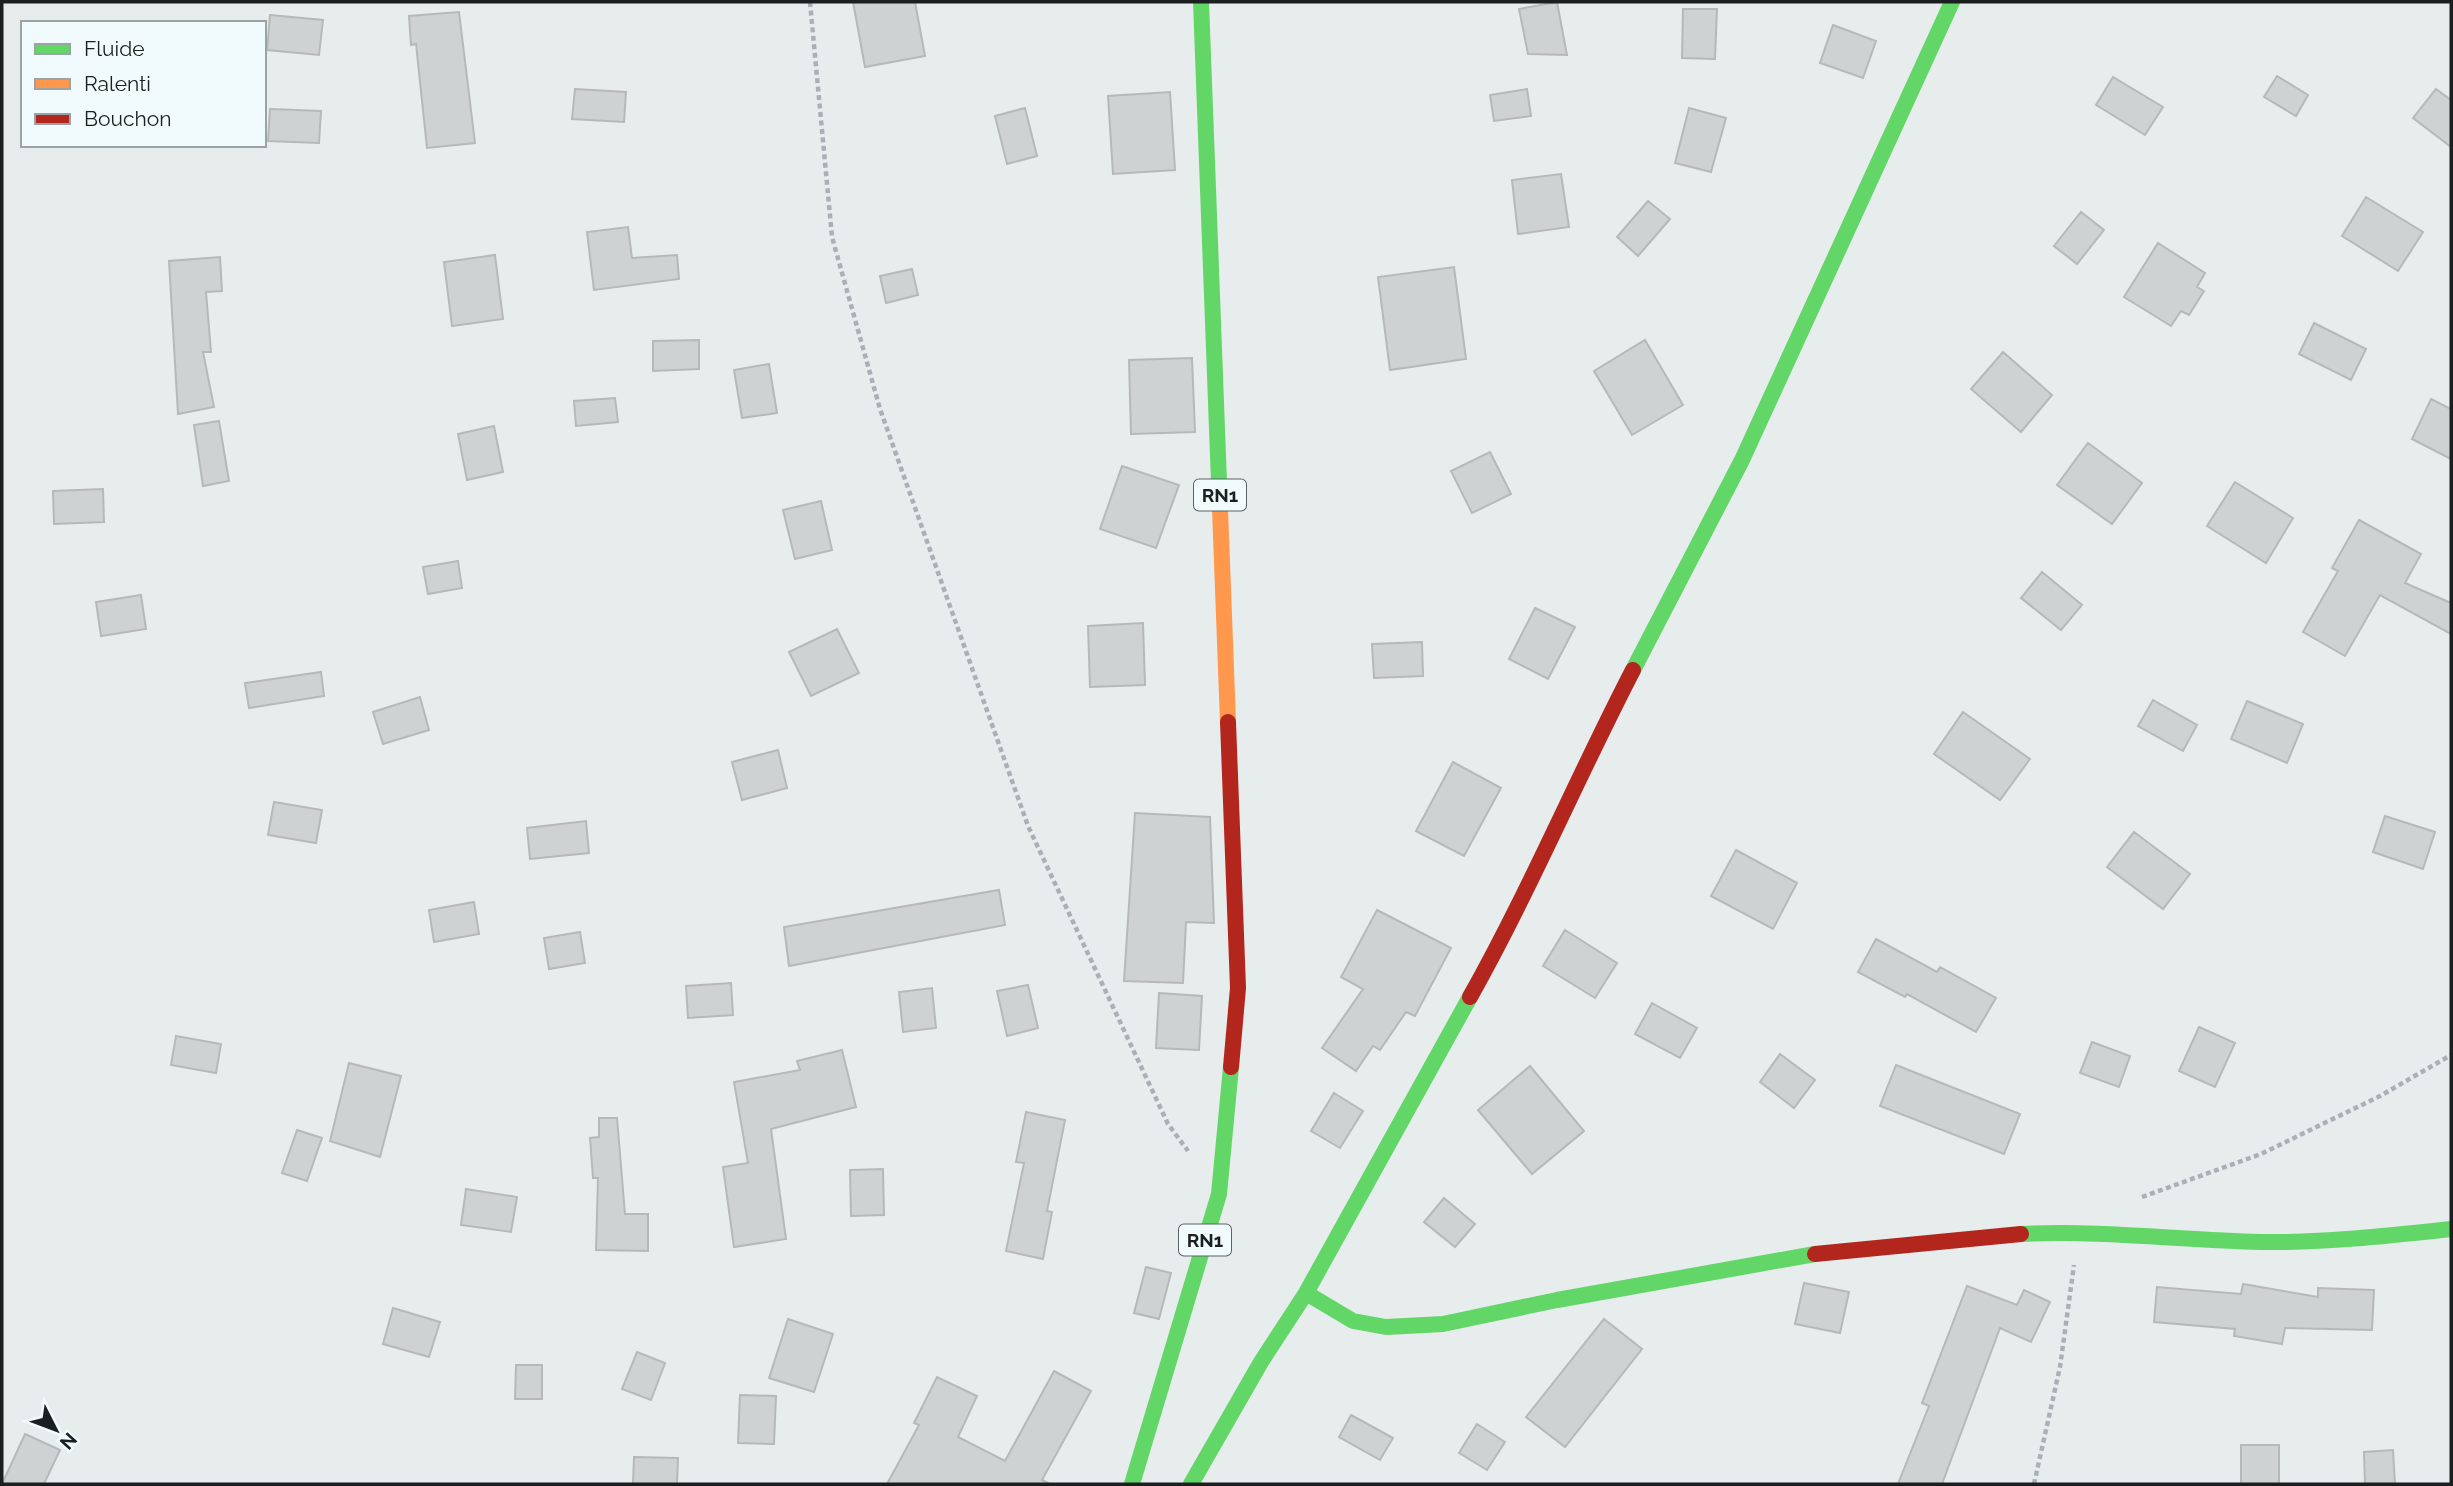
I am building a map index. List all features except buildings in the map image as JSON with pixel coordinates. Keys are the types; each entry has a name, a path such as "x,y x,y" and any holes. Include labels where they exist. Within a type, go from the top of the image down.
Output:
{"main road":[{"name":"RN1","path":"1132,1484 1219,1194 1238,988 1201,2"},
{"path":"1191,1484 1261,1362 1306,1293 1517,914 1592,749 1742,460 1952,2"},
{"path":"1306,1293 1353,1321 1386,1327 1443,1324 1557,1300 1818,1255 1997,1235 2078,1231 2259,1242 2335,1242 2451,1229"}],"path":[{"path":"810,2 832,237 880,409 1028,826 1168,1124 1190,1154"},
{"path":"2132,1201 2261,1154 2380,1096 2451,1055"},
{"path":"2034,1484 2060,1367 2078,1231"}],"traffic: fast":[{"path":"1201,2 1220,509"},
{"path":"1633,670 1742,460 1952,2"},
{"path":"1191,1484 1261,1362 1306,1293 1470,997"},
{"path":"1132,1484 1219,1194 1231,1067"},
{"path":"2021,1234 2081,1233 2284,1242 2356,1239 2451,1229"},
{"path":"1306,1293 1353,1321 1386,1327 1443,1324 1557,1300 1815,1254"}],"traffic: slow":[{"path":"1220,509 1228,722"}],"traffic: jam":[{"path":"1470,997 1513,916 1633,670"},
{"path":"1228,722 1238,988 1231,1067"},
{"path":"1815,1254 2021,1234"}]}
